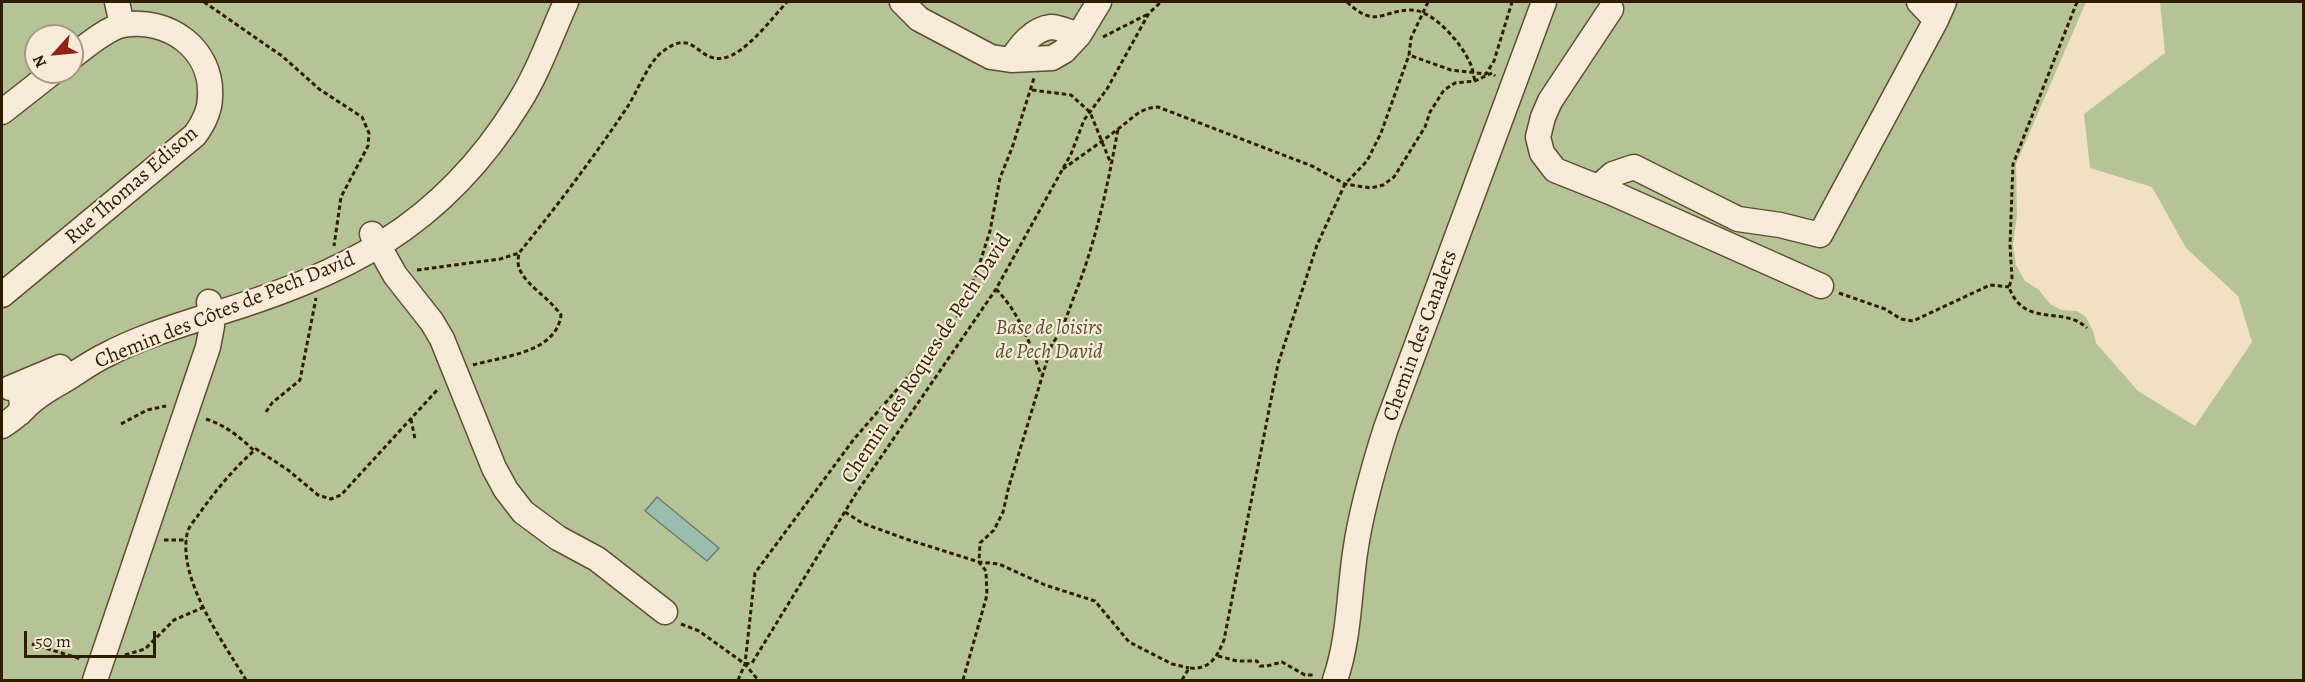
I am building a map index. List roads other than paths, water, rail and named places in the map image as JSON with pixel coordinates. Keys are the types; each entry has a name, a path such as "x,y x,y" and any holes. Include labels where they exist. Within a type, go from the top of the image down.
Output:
{"street":[{"path":"117,2 122,25"},
{"name":"Chemin des Côtes de Pech David","path":"8,420 30,401 107,354 174,327 210,307 344,250 375,240 446,175 485,128 508,92 550,2"},
{"name":"Chemin des Côtes de Pech David","path":"5,387 49,373 98,344 131,329 210,307 278,294 315,279 444,196 501,131 520,102 567,2"},
{"path":"902,2 919,19 991,57 1011,60 1052,58 1058,55 1079,35 1099,2"},
{"name":"Chemin des Canalets","path":"1336,679 1344,649 1355,551 1373,470 1390,417 1544,2"},
{"path":"1598,187 1613,174 1634,167 1738,219 1780,225 1820,235 1940,11 1919,2"},
{"path":"1611,9 1550,101 1538,137 1542,153 1555,170 1821,286"},
{"name":"Rue Thomas Edison","path":"2,295 195,135 205,120 210,97 207,72 196,49 177,33 157,26 122,25 84,47"},
{"path":"1011,60 1020,47 1038,31 1053,27 1079,35"},
{"path":"2,112 38,84"},
{"path":"375,240 395,274 432,322 494,468 506,490 523,512 558,538 597,559 665,612"},
{"path":"99,667 208,347 213,326 210,307"},
{"path":"5,387 20,395 22,407 8,420"}],"park label":[{"name":"Base de loisirs de Pech David","path":"1049,341"}]}
